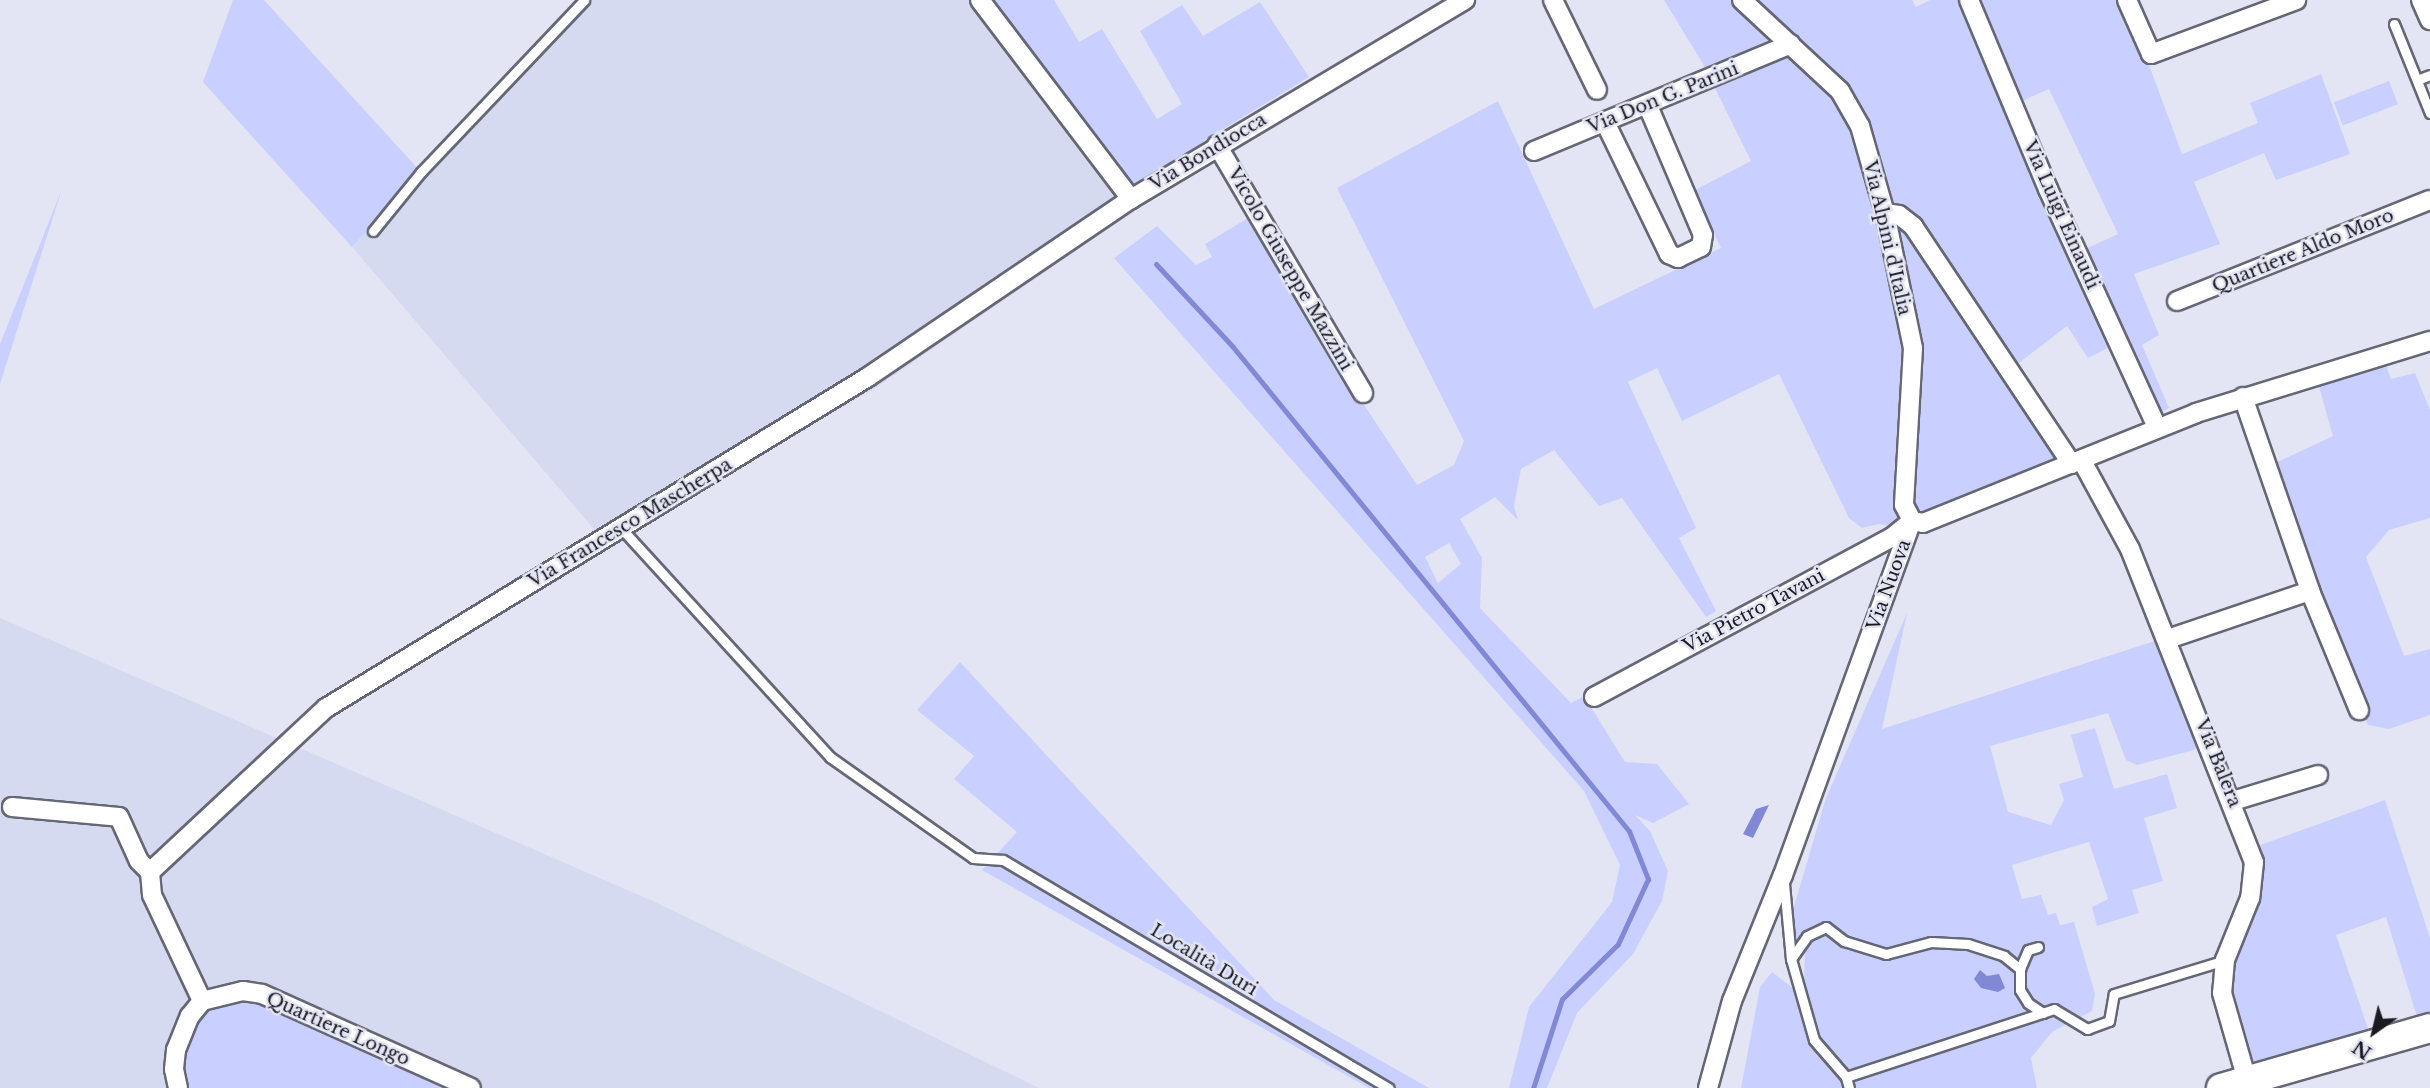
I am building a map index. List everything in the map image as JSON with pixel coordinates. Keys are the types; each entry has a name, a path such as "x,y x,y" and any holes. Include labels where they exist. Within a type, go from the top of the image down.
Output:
{"main road":[{"path":"2246,1084 2430,1028"}],"street":[{"name":"Via Bondiocca","path":"980,0 1131,199 1217,145 1465,0"},
{"path":"1552,0 1597,90"},
{"name":"Via Alpini d'Italia","path":"1742,0 1840,91 1860,126 1885,213 1913,348 1904,505 1912,521"},
{"name":"Via Luigi Einaudi","path":"1969,0 2048,189 2157,427"},
{"path":"2127,0 2151,54 2296,0"},
{"path":"2421,0 2430,18"},
{"name":"Via Don G. Parini","path":"1534,151 1791,44"},
{"path":"1605,122 1669,254 1678,258 1701,247 1703,234 1647,104"},
{"name":"Vicolo Giuseppe Mazzini","path":"1217,145 1363,393"},
{"name":"Via Francesco Mascherpa","path":"149,872 326,708 869,377 1131,199"},
{"name":"Quartiere Aldo Moro","path":"2177,301 2430,200"},
{"name":"Via Balera","path":"1885,213 1899,215 1913,226 2077,463 2130,549 2168,639 2233,801 2254,862 2250,898 2225,960 2222,993 2246,1084"},
{"name":"Via Nuova","path":"1708,1088 1732,1001 1783,875 1912,521 1923,523 2077,463 2157,427 2243,397 2430,341"},
{"path":"2243,397 2310,591 2360,710"},
{"name":"Via Pietro Tavani","path":"1594,697 1891,538 1912,521"},
{"path":"2168,639 2310,591"},
{"path":"2233,801 2318,775"},
{"path":"12,807 119,817 149,872 152,895 202,1001 190,1016 176,1050 174,1069 178,1088"},
{"name":"Quartiere Longo","path":"202,1001 243,991 262,994 471,1088"}],"lane":[{"path":"373,231 421,172 584,0"},
{"path":"2394,24 2430,113"},
{"path":"2417,80 2430,75"},
{"name":"Località Duri","path":"621,528 830,757 973,858 1003,860 1389,1088"},
{"path":"1783,875 1791,959 1814,1041 1846,1077 1849,1088"},
{"path":"1791,959 1807,936 1826,927 1844,941 1885,954 1931,942 1968,944 2004,956 2020,969"},
{"path":"2038,947 2028,950 2020,969 2020,990 2028,1003 2043,1013"},
{"path":"1846,1077 2054,1009 2087,1029 2109,1021 2114,994 2225,960"}],"shaded area":[{"path":"233,0 264,0 421,172 352,247 203,82"},
{"path":"576,0 986,0 1119,182 1148,202 872,390 606,543 352,247"},
{"path":"986,0 1054,0 1079,42 1102,29 1157,119 1182,104 1140,31 1182,5 1203,36 1260,2 1309,77 1205,140 1148,202 1119,182"},
{"path":"1664,0 1912,0 1916,7 1930,0 2125,0 2182,154 2258,123 2250,103 2321,74 2350,154 2276,180 2264,153 2194,182 2220,244 2134,274 2159,335 2142,345 2169,408 2154,415 2120,342 2088,358 2067,326 2011,369 2072,461 1907,529 1879,524 1862,528 1849,518 1779,374 1682,421 1657,368 1628,382 1696,528 1679,538 1716,611 1706,617 1622,498 1599,506 1554,450 1521,469 1514,506 1518,520 1495,497 1460,519 1482,558 1480,608 1571,703 1584,696 1625,762 1657,764 1689,804 1653,823 1635,815 1650,831 1668,871 1662,901 1633,954 1577,1013 1547,1088 1509,1088 1529,1007 1612,902 1620,865 1584,791 1114,258 1157,226 1196,265 1212,257 1205,244 1253,215 1351,385 1417,485 1454,465 1464,441 1337,188 1498,101 1594,309 1721,248 1693,191 1751,161 1703,64","holes":["2049,89 2118,234 2077,253 2013,105","1449,543 1461,564 1438,583 1425,557"]},
{"path":"2389,81 2398,104 2343,125 2334,102"},
{"path":"62,189 0,384 0,344"},
{"path":"2385,363 2391,379 2415,373 2430,410 2430,518 2389,530 2366,557 2404,656 2430,649 2430,715 2389,729 2368,725 2275,463 2333,436 2318,383"},
{"path":"1907,613 1882,729 2161,639 2200,742 2194,750 2137,765 2126,760 2108,713 1990,746 2008,812 2051,825 2064,800 2059,784 2083,777 2071,735 2095,728 2114,789 2167,774 2177,808 2144,818 2163,881 2132,890 2139,913 2097,926 2092,907 2108,899 2089,842 2012,865 2022,899 2041,895 2048,915 2056,913 2060,925 2074,922 2095,994 2092,1011 2052,1032 2031,1058 2037,1088 1741,1088 1760,987 1772,972 1794,989 1803,1004 1805,954 1789,923 1826,798"},
{"path":"0,618 655,902 1039,1088 0,1088"},
{"path":"960,662 1274,1000 1429,1088 1369,1088 982,870 1017,832 954,779 974,756 917,710"},
{"path":"2385,800 2430,938 2430,1024 2420,1026 2386,917 2336,935 2372,1040 2247,1078 2224,992 2254,892 2252,848"},
{"path":"265,995 460,1088 183,1088 180,1049 203,1005"}],"water":[{"path":"1769,805 1753,838 1743,834 1756,809"},
{"path":"1980,970 1987,976 1999,974 2005,988 1998,992 1981,988 1974,979"}],"waterway":[{"path":"1156,264 1233,347 1629,831 1648,879 1618,944 1562,999 1533,1088"}]}
